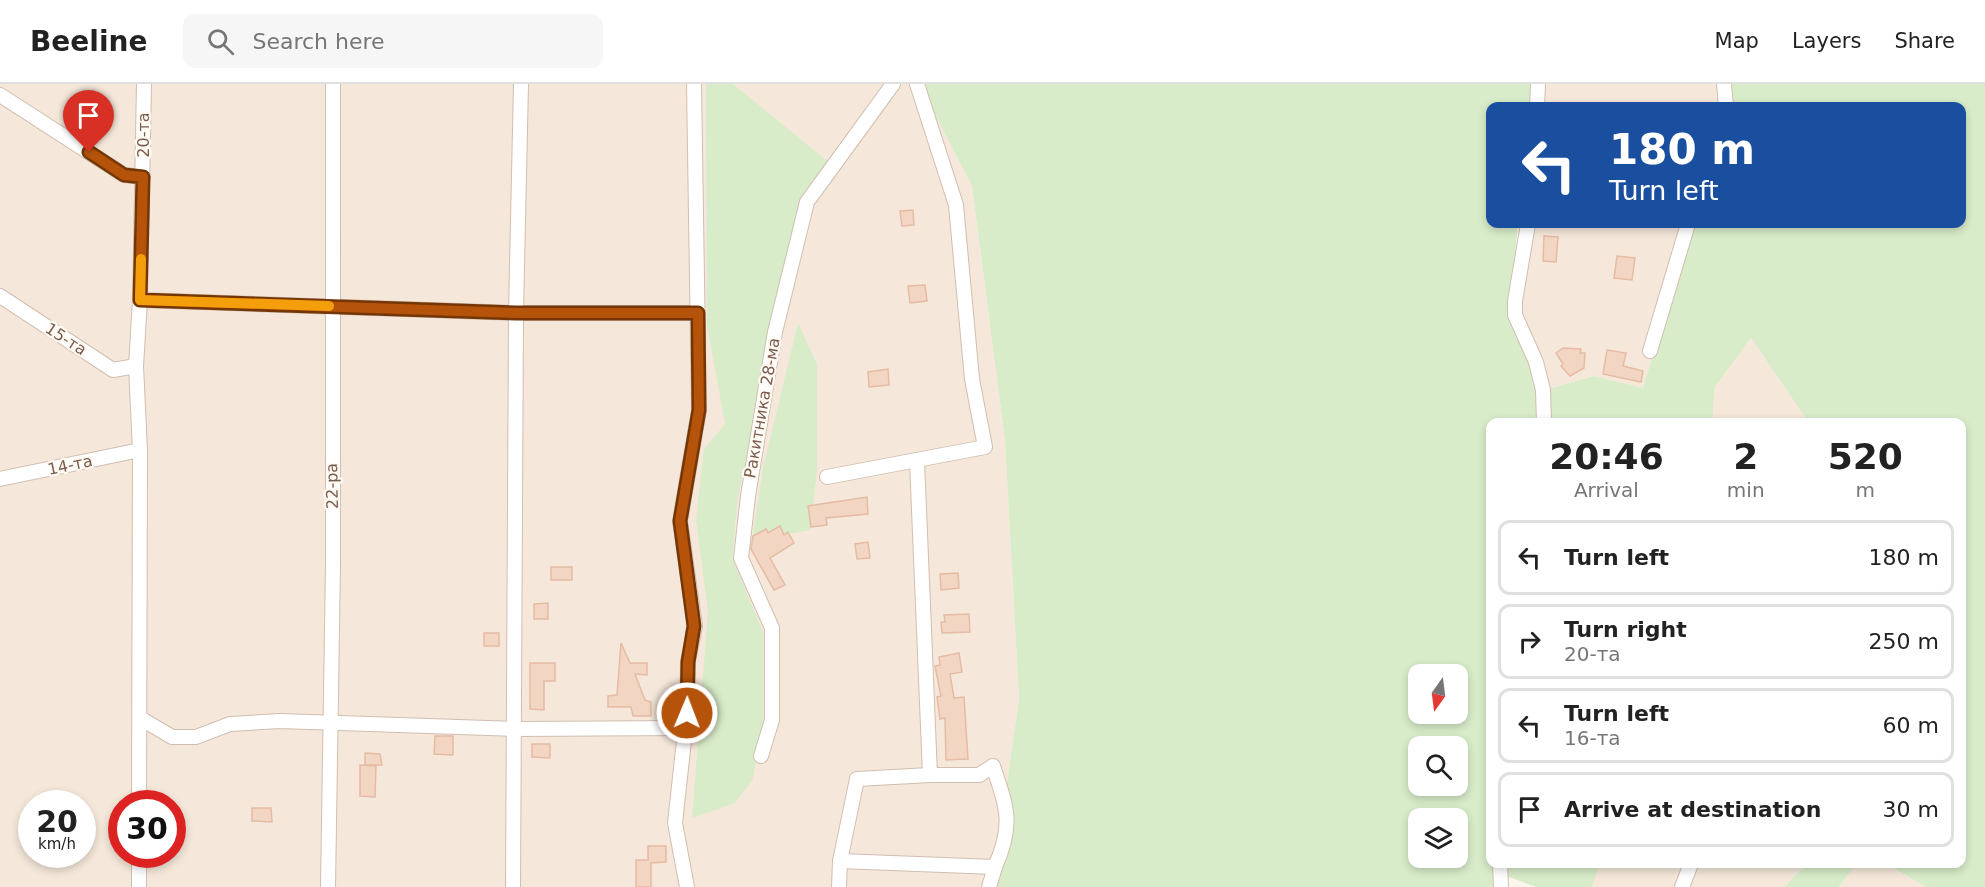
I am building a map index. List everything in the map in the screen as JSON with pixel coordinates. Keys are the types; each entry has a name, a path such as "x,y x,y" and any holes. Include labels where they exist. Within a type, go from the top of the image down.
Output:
{"street":[{"name":"20-та","path":"140,790 140,450 136,366 140,300 144,84"},
{"name":"22-ра","path":"328,887 333,564 333,84"},
{"path":"513,887 516,313 521,84"},
{"path":"687,887 675,823 687,713 688,662 694,626 680,521 699,410 694,84"},
{"name":"Ракитника 28-ма","path":"761,756 772,720 772,628 741,558 748,496 775,332 807,202 893,84"},
{"path":"827,477 985,447 972,379 956,204 917,84"},
{"path":"1537,102 1538,84"},
{"path":"1724,84 1726,102"},
{"path":"0,95 124,175 143,177"},
{"path":"1527,228 1515,301 1515,315 1541,381 1544,418"},
{"path":"1650,351 1687,228"},
{"name":"15-та","path":"0,296 113,369 136,366"},
{"path":"140,300 516,313 698,313"},
{"name":"14-та","path":"0,479 140,450"},
{"path":"917,461 930,775"},
{"path":"140,718 172,737 196,737 230,724 280,721 515,729 684,728"},
{"path":"839,887 840,861 857,779 979,775 993,766 1008,810 1006,843 989,887"},
{"path":"840,861 995,867"},
{"path":"139,868 139,887"},
{"path":"1500,868 1501,887"},
{"path":"1682,887 1689,868"}],"shaded area":[{"path":"0,84 919,84 972,186 1005,441 1019,699 995,867 995,887 0,887"},
{"path":"1538,84 1725,84 1727,102 1536,102"},
{"path":"1523,228 1692,228 1643,389 1594,376 1543,390 1515,301"},
{"path":"1751,338 1806,418 1712,418 1715,387"},
{"path":"1599,868 1803,868 1784,887 1592,887"},
{"path":"1853,868 1893,868 1926,887 1839,887"}],"green space":[{"path":"706,84 733,84 831,164 805,200 738,497 732,558 763,632 763,718 753,779 735,803 692,818 708,611 696,520 704,449 725,424 707,325"},
{"path":"919,84 1533,84 1531,102 1486,102 1486,228 1518,228 1509,315 1544,390 1594,376 1643,388 1692,228 1966,228 1966,102 1727,102 1725,84 1985,84 1985,887 1926,887 1893,868 1966,868 1966,418 1806,418 1751,338 1715,387 1712,418 1486,418 1486,868 1599,868 1592,887 1536,887 1501,874 1498,887 995,887 995,867 1019,699 1005,441 972,186"},
{"path":"798,323 817,364 817,472 810,530 752,541 763,468"},
{"path":"1803,868 1853,868 1839,887 1784,887"}],"building":[{"path":"913,210 914,225 902,226 900,211"},
{"path":"1544,236 1558,237 1556,262 1543,261"},
{"path":"1617,256 1635,258 1632,280 1614,278"},
{"path":"925,285 927,301 910,303 908,286"},
{"path":"1563,348 1581,349 1580,353 1585,353 1584,368 1570,376 1561,366 1563,364 1556,353"},
{"path":"1607,350 1626,353 1623,366 1643,371 1641,382 1603,374"},
{"path":"888,369 889,385 869,387 868,372"},
{"path":"867,497 868,514 826,518 827,525 811,527 808,506"},
{"path":"780,526 784,535 788,532 794,543 770,558 785,585 774,590 751,549 753,536 766,529 768,533"},
{"path":"868,542 870,558 857,559 855,544"},
{"path":"551,567 572,567 572,580 551,580"},
{"path":"958,573 959,588 941,590 940,574"},
{"path":"548,603 548,619 534,619 534,604"},
{"path":"969,614 970,632 942,633 941,622 945,622 944,615"},
{"path":"484,633 499,633 499,646 484,646"},
{"path":"621,643 630,663 647,663 647,675 635,674 645,700 651,702 651,716 633,716 631,707 608,707 608,696 617,695"},
{"path":"959,653 962,672 950,674 954,698 964,697 968,759 946,760 945,718 940,719 937,697 941,696 935,666 940,665 939,657"},
{"path":"530,663 555,663 555,681 544,681 544,710 530,709"},
{"path":"435,736 453,736 453,755 434,754"},
{"path":"532,744 550,744 550,758 532,757"},
{"path":"365,753 380,754 382,765 365,765"},
{"path":"360,765 376,766 375,797 360,796"},
{"path":"252,808 271,808 272,822 252,821"},
{"path":"648,846 666,846 666,862 651,863 651,887 636,887 636,860 648,860"}],"slow traffic":[{"path":"141,259 140,300 329,306"}],"route":[{"path":"89,152 124,175 143,177 140,300 516,313 698,313 699,410 680,521 694,626 688,662 687,713"}]}
